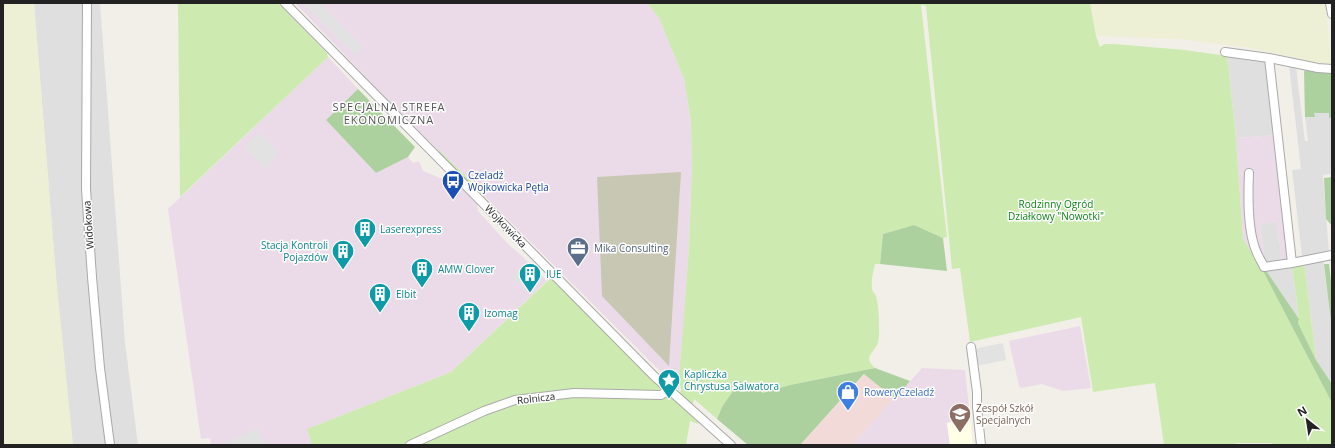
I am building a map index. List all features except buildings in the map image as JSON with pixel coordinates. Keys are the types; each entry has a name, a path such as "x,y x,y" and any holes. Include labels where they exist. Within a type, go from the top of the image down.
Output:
{"street":[{"name":"Widokowa","path":"87,3 86,189 92,277 110,445"},
{"name":"Wojkowicka","path":"285,3 669,390 731,445"},
{"path":"1330,3 1332,14"},
{"path":"1225,52 1269,58 1318,68 1332,69"},
{"path":"1269,58 1292,263"},
{"path":"1248,173 1248,205 1251,230 1256,252 1264,267 1332,255"},
{"path":"971,347 977,392 981,445"},
{"name":"Rolnicza","path":"410,445 484,411 515,400 574,393 661,395 669,390"}],"shaded area":[{"path":"3,3 34,3 56,276 73,445 3,445"},
{"path":"34,3 100,3 125,342 138,445 72,445 57,291"},
{"path":"295,3 647,3 659,18 684,79 691,122 692,168 689,247 679,390 387,99"},
{"path":"303,3 320,3 363,47 356,55"},
{"path":"1090,3 1325,3 1332,64 1313,62 1251,48 1178,39 1096,36"},
{"path":"1227,56 1266,62 1275,135 1236,138"},
{"path":"328,57 358,89 326,120 376,173 408,157 413,163 419,161 423,171 470,190 477,203 478,211 508,244 547,281 451,372 307,429 312,445 211,445 210,438 201,439 168,209"},
{"path":"1289,66 1296,67 1305,141 1308,141 1305,117 1314,117 1314,113 1329,113 1329,117 1332,117 1332,174 1323,175 1329,253 1305,259 1302,256 1292,170 1301,169"},
{"path":"259,133 278,152 269,166 265,169 244,147"},
{"path":"1275,135 1290,261 1282,262 1277,221 1260,224 1265,265 1259,265 1243,239 1236,138"},
{"path":"681,172 669,366 602,296 597,177"},
{"path":"1277,221 1282,262 1265,265 1260,224"},
{"path":"1323,259 1332,330 1332,384 1316,360 1304,262"},
{"path":"526,262 533,270 519,284 511,277"},
{"path":"1292,265 1299,319 1265,269"},
{"path":"1080,326 1091,388 1063,391 1042,384 1021,388 1019,386 1009,341"},
{"path":"1003,343 1006,360 976,366 974,349"},
{"path":"922,368 965,370 970,418 947,423 950,445 852,445"},
{"path":"865,374 895,399 852,445 800,445"},
{"name":"Zespół Szkół Specjalnych","path":"970,418 973,445 950,445 947,423"},
{"path":"258,428 265,445 221,445"}],"green space":[{"path":"178,3 278,3 327,53 328,57 180,197"},
{"name":"Rodzinny Ogród Działkowy \"Nowotki\"","path":"647,3 1090,3 1096,36 1100,47 1104,44 1114,44 1185,50 1227,56 1236,138 1243,239 1263,271 1332,403 1332,445 1273,445 1272,443 1239,443 1225,445 1164,445 1155,383 1093,392 1081,317 970,342 960,268 952,269 926,6 921,5 947,237 943,238 914,225 883,234 880,264 875,264 872,282 872,289 877,300 879,317 878,342 869,359 875,368 790,385 722,407 717,419 694,399 691,416 698,422 698,424 690,421 686,445 312,445 307,429 451,372 554,275 678,398 678,403 681,390 679,379 689,247 692,168 691,122 684,79 659,18"},
{"path":"1309,69 1332,72 1332,117 1329,118 1329,113 1314,113 1315,117 1305,117 1304,71"},
{"path":"358,89 415,147 408,157 376,173 326,120"},
{"path":"438,149 484,194 482,196 440,154"},
{"path":"1332,177 1332,226 1326,219 1324,178"},
{"path":"914,225 943,238 947,271 880,264 883,234"},
{"path":"1304,262 1316,360 1298,323 1299,319 1292,265"},
{"path":"1324,264 1329,264 1332,291 1332,330"},
{"path":"1265,269 1299,319 1298,323 1316,360 1332,384 1332,403 1263,271"},
{"path":"875,368 910,381 895,399 864,374 800,445 748,445 717,419 722,407 740,381 763,393 790,385"}],"place":[{"name":"Czeladź Wojkowicka Pętla","path":"453,200"},
{"name":"Laserexpress","path":"365,248"},
{"name":"Mika Consulting","path":"578,268"},
{"name":"Stacja Kontroli Pojazdów","path":"343,270"},
{"name":"AMW Clover","path":"422,288"},
{"name":"IUE","path":"530,294"},
{"name":"Elbit","path":"380,314"},
{"name":"Izomag","path":"469,332"},
{"name":"Kapliczka Chrystusa Salwatora","path":"669,400"},
{"name":"RoweryCzeladź","path":"848,412"},
{"name":"Zespół Szkół Specjalnych","path":"960,434"}],"district":[{"name":"SPECJALNA STREFA EKONOMICZNA","path":"389,112"}]}
